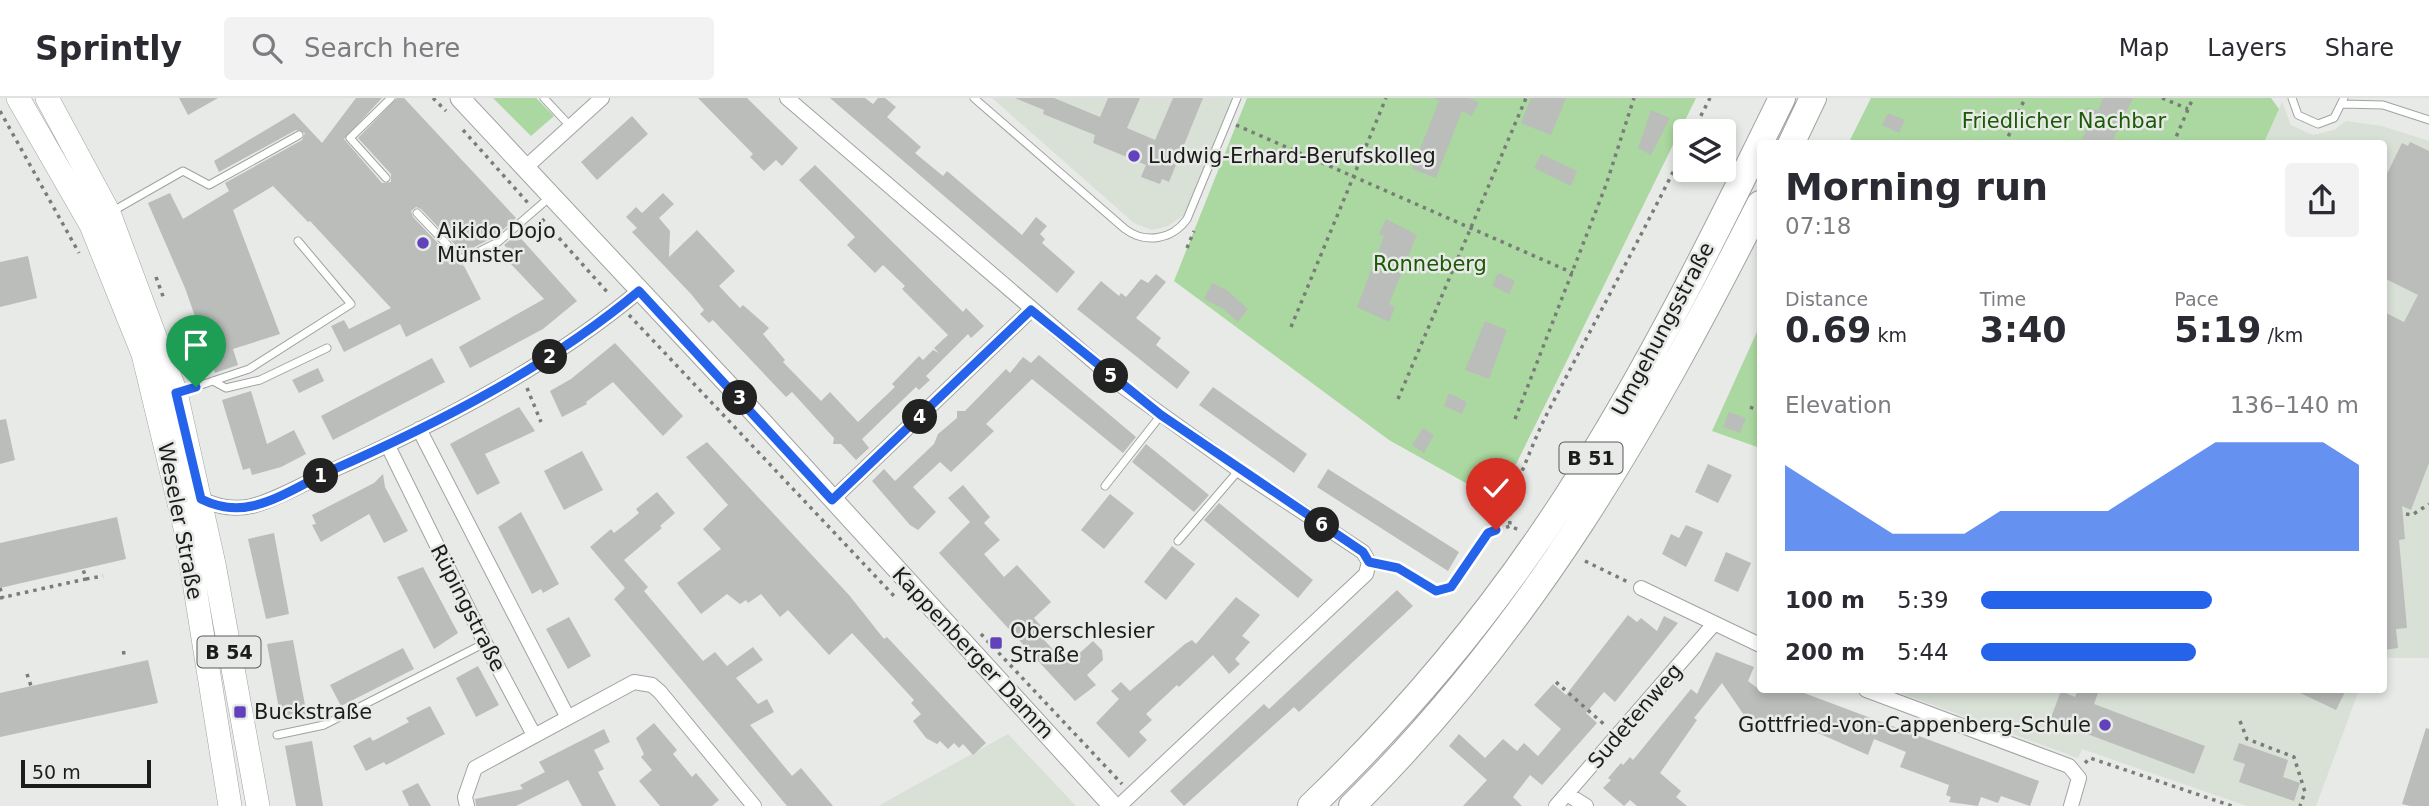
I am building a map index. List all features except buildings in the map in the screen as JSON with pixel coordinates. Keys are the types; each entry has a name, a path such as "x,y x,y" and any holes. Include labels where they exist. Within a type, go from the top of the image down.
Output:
{"highway":[{"name":"Umgehungsstraße","path":"1761,140 1782,98"},
{"path":"1793,140 1813,98"},
{"name":"Umgehungsstraße","path":"1311,806 1388,728 1435,674 1508,582 1567,496 1614,421 1676,308 1757,148"},
{"name":"Umgehungsstraße","path":"1352,806 1453,696 1560,558 1652,411 1757,210"}],"main road":[{"name":"Weseler Straße","path":"18,98 90,225 143,354 186,532 230,806"},
{"name":"Weseler Straße","path":"47,98 109,213 176,393 211,503 258,806"},
{"name":"Kappenberger Damm","path":"460,98 1113,806"}],"street":[{"path":"525,168 602,98"},
{"path":"787,98 1031,310 1161,415 1363,552 1369,562 1367,574 1119,806"},
{"path":"211,503 254,506 388,446 557,353 639,291"},
{"path":"832,500 1031,310"},
{"name":"Rüpingstraße","path":"419,429 567,716"},
{"name":"Rüpingstraße","path":"388,446 485,643 534,735"},
{"path":"1641,588 1713,625 1757,644"},
{"name":"Sudetenweg","path":"1556,806 1713,625"},
{"path":"467,806 465,797 475,768 634,682 652,685 754,806"},
{"path":"1874,693 2062,763 2078,773 2079,784 2071,806"},
{"path":"1567,794 1586,806"}],"lane":[{"path":"386,178 350,138 391,98"},
{"path":"544,98 571,127"},
{"path":"974,98 1125,229 1141,237 1150,238 1175,231 1186,219 1237,98"},
{"path":"2292,98 2298,115 2310,123 2318,124 2334,118 2343,101 2383,106 2429,120"},
{"path":"109,213 183,172 209,185 299,135"},
{"path":"417,213 462,260 498,242 551,195"},
{"path":"176,393 249,369 351,304 298,241"},
{"path":"213,381 226,388 260,380 327,348"},
{"path":"1105,486 1161,415"},
{"path":"1178,541 1239,470"},
{"path":"277,735 324,725 485,643"}],"path":[{"path":"433,98 451,117"},
{"path":"1291,327 1386,98"},
{"path":"1398,399 1526,98"},
{"path":"1516,419 1573,273 1634,98"},
{"path":"1699,119 1710,98"},
{"path":"2007,140 2024,99 2018,98"},
{"path":"2162,98 2188,109"},
{"path":"2176,140 2193,98"},
{"path":"0,111 85,263"},
{"path":"1238,126 1573,273"},
{"path":"460,127 620,307 718,406 895,597"},
{"path":"1369,562 1398,568 1436,591 1451,587 1509,499 1541,426 1624,271 1673,172"},
{"path":"520,374 539,411 541,422"},
{"path":"1750,407 1757,410"},
{"path":"1509,499 1510,526"},
{"path":"2406,514 2412,515 2429,504"},
{"path":"1488,533 1510,526 1519,530"},
{"path":"1584,561 1641,588"},
{"path":"83,569 86,579"},
{"path":"0,587 1,598 103,576"},
{"path":"122,653 129,652"},
{"path":"27,674 31,686"},
{"path":"1556,682 1618,736"},
{"path":"2240,721 2247,739 2294,757 2305,792 2301,806"},
{"path":"2078,773 2090,758 2232,806"}],"shaded area":[{"name":"Ludwig-Erhard-Berufskolleg","path":"992,98 1234,98 1184,215 1168,226 1152,230 1134,223"},
{"path":"2282,102 2291,125 2313,135 2334,130 2346,121 2382,126 2429,141 2429,658 2387,658 2387,140 2266,140"},
{"path":"1900,693 2358,693 2316,806 2247,806 2082,749 2078,758"},
{"path":"1008,734 1076,806 878,806"}],"green space":[{"path":"493,98 536,98 554,116 531,136"},
{"name":"Ronneberg","path":"1247,98 1696,98 1686,119 1673,119 1673,145 1498,501 1389,440 1174,281"},
{"name":"Friedlicher Nachbar","path":"1871,98 2271,98 2279,109 2265,140 1850,140"},
{"path":"1757,332 1757,447 1712,431"}],"place":[{"name":"Ludwig-Erhard-Berufskolleg","path":"1134,156"},
{"name":"Aikido Dojo Münster","path":"423,243"},
{"name":"Oberschlesier Straße","path":"996,643"},
{"name":"Buckstraße","path":"240,712"},
{"name":"Gottfried-von-Cappenberg-Schule","path":"2105,725"}],"route":[{"path":"196,387 176,393 201,499 222,507 254,506 388,446 557,353 602,322 639,291 832,500 1031,310 1122,386 1239,470 1363,552 1369,562 1398,568 1436,591 1443,591 1451,587 1464,571 1488,533 1496,530"}]}
